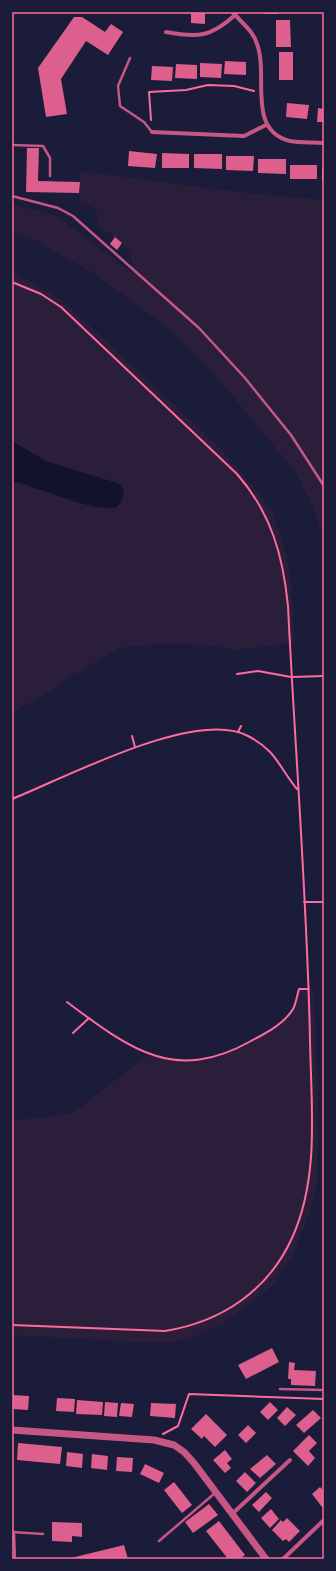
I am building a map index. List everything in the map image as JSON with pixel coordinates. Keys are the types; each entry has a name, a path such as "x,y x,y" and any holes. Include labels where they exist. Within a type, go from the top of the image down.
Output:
{"street":[{"path":"166,32 190,37 207,34 223,26 234,13 250,29 258,44 261,63 261,93 266,125 277,134 290,141 324,143"},
{"path":"152,132 244,136 266,125"},
{"path":"12,1430 154,1440 174,1445 184,1452 266,1559"},
{"path":"232,1514 290,1460"},
{"path":"283,1559 324,1520"}],"lane":[{"path":"130,58 118,86 120,106 144,122 152,132"},
{"path":"12,145 43,146 50,158 50,176"},
{"path":"12,196 58,208 74,216 199,328 245,378 291,435 324,486"},
{"path":"280,1389 324,1390"},
{"path":"159,1541 216,1492"},
{"path":"15,1559 13,1532 43,1534"}],"path":[{"path":"152,132 149,92 186,90 208,85 234,86 261,93"},
{"path":"12,282 41,294 61,308 217,454 249,488 262,508 280,554 286,578 288,606 309,989 312,1145 303,1209 292,1239 278,1264 259,1287 237,1304 211,1319 186,1328 165,1332 12,1325"},
{"path":"237,674 258,671 291,677 324,676"},
{"path":"238,733 241,726"},
{"path":"12,799 135,747 172,736 198,731 229,730 247,735 269,749 298,790"},
{"path":"132,736 135,747"},
{"path":"304,902 324,902"},
{"path":"67,1002 131,1047 153,1056 176,1061 199,1061 222,1055 273,1028 293,1009 298,989 309,989"},
{"path":"73,1032 88,1018"},
{"path":"154,1440 178,1426 189,1394 324,1399"}],"shaded area":[{"path":"80,171 239,192 324,200 324,540 314,509 296,473 209,368 167,327 93,273 33,239 12,231 12,204 57,216 131,272 132,264 128,250 112,235 99,228 97,212 90,206 80,203"},
{"path":"12,272 34,283 67,304 223,451 253,485 273,514 285,549 291,581 295,643 233,650 210,645 159,644 119,648 83,670 68,677 54,689 12,713"},
{"path":"12,441 46,461 120,484 124,491 118,506 108,508 96,507 12,481"},
{"path":"299,989 314,989 318,1099 317,1183 309,1215 294,1253 272,1286 224,1323 186,1340 156,1343 12,1335 12,1120 42,1118 74,1112 149,1054 180,1060 198,1061 221,1055 235,1049 276,1026 286,1017 294,1007"}],"building":[{"path":"191,12 205,12 205,24 191,23"},
{"path":"263,12 278,12 278,14 263,14"},
{"path":"74,17 82,17 105,32 111,24 123,32 108,55 86,41 61,79 67,114 46,117 38,68"},
{"path":"276,20 290,20 291,47 276,47"},
{"path":"279,52 293,52 293,80 279,80"},
{"path":"225,61 246,62 246,75 224,74"},
{"path":"200,63 222,64 221,78 200,77"},
{"path":"176,64 197,65 197,79 175,78"},
{"path":"152,66 173,67 172,81 151,80"},
{"path":"287,103 309,105 307,119 286,117"},
{"path":"318,108 324,109 324,122 317,122"},
{"path":"27,148 39,148 38,181 80,182 79,193 26,192"},
{"path":"129,151 157,154 155,168 128,166"},
{"path":"162,153 189,154 189,168 162,168"},
{"path":"194,154 222,154 222,169 194,168"},
{"path":"226,156 254,156 253,171 226,170"},
{"path":"258,159 286,159 286,174 258,173"},
{"path":"290,165 317,165 317,179 290,179"},
{"path":"322,167 324,167 324,181 322,181"},
{"path":"115,237 122,243 117,250 110,244"},
{"path":"272,1348 279,1362 246,1379 238,1365"},
{"path":"289,1362 295,1363 294,1370 316,1371 315,1386 291,1385 291,1379 288,1379"},
{"path":"12,1395 29,1396 28,1410 12,1409"},
{"path":"57,1398 75,1399 74,1412 56,1411"},
{"path":"77,1400 103,1402 102,1415 76,1414"},
{"path":"105,1402 118,1403 117,1417 104,1416"},
{"path":"270,1402 278,1410 268,1420 260,1412"},
{"path":"121,1403 134,1404 132,1417 119,1416"},
{"path":"151,1403 176,1404 175,1418 150,1416"},
{"path":"287,1407 296,1415 285,1426 277,1418"},
{"path":"313,1410 321,1418 304,1433 296,1425"},
{"path":"206,1414 227,1435 215,1447 204,1436 202,1439 191,1429"},
{"path":"248,1425 256,1433 246,1443 238,1435"},
{"path":"309,1435 317,1443 309,1451 315,1458 308,1466 293,1451"},
{"path":"18,1443 62,1447 60,1464 17,1460"},
{"path":"225,1450 232,1459 227,1463 231,1468 225,1473 213,1460"},
{"path":"67,1452 83,1454 82,1468 66,1466"},
{"path":"92,1454 108,1456 107,1470 91,1468"},
{"path":"267,1455 276,1464 260,1478 250,1469"},
{"path":"117,1457 133,1458 132,1472 116,1471"},
{"path":"145,1464 164,1473 159,1483 140,1474"},
{"path":"245,1472 256,1483 247,1492 236,1481"},
{"path":"174,1482 192,1505 182,1513 164,1490"},
{"path":"320,1487 324,1491 324,1505 322,1507 312,1494"},
{"path":"266,1492 272,1498 259,1512 252,1505"},
{"path":"209,1504 218,1515 193,1533 185,1522"},
{"path":"271,1509 279,1519 270,1528 261,1518"},
{"path":"287,1518 300,1531 289,1542 286,1539 283,1541 272,1530 281,1520 283,1522"},
{"path":"219,1521 245,1555 240,1559 228,1559 206,1531"},
{"path":"52,1522 82,1523 82,1537 72,1536 72,1542 52,1541"},
{"path":"124,1545 128,1559 71,1559 71,1558"}]}
